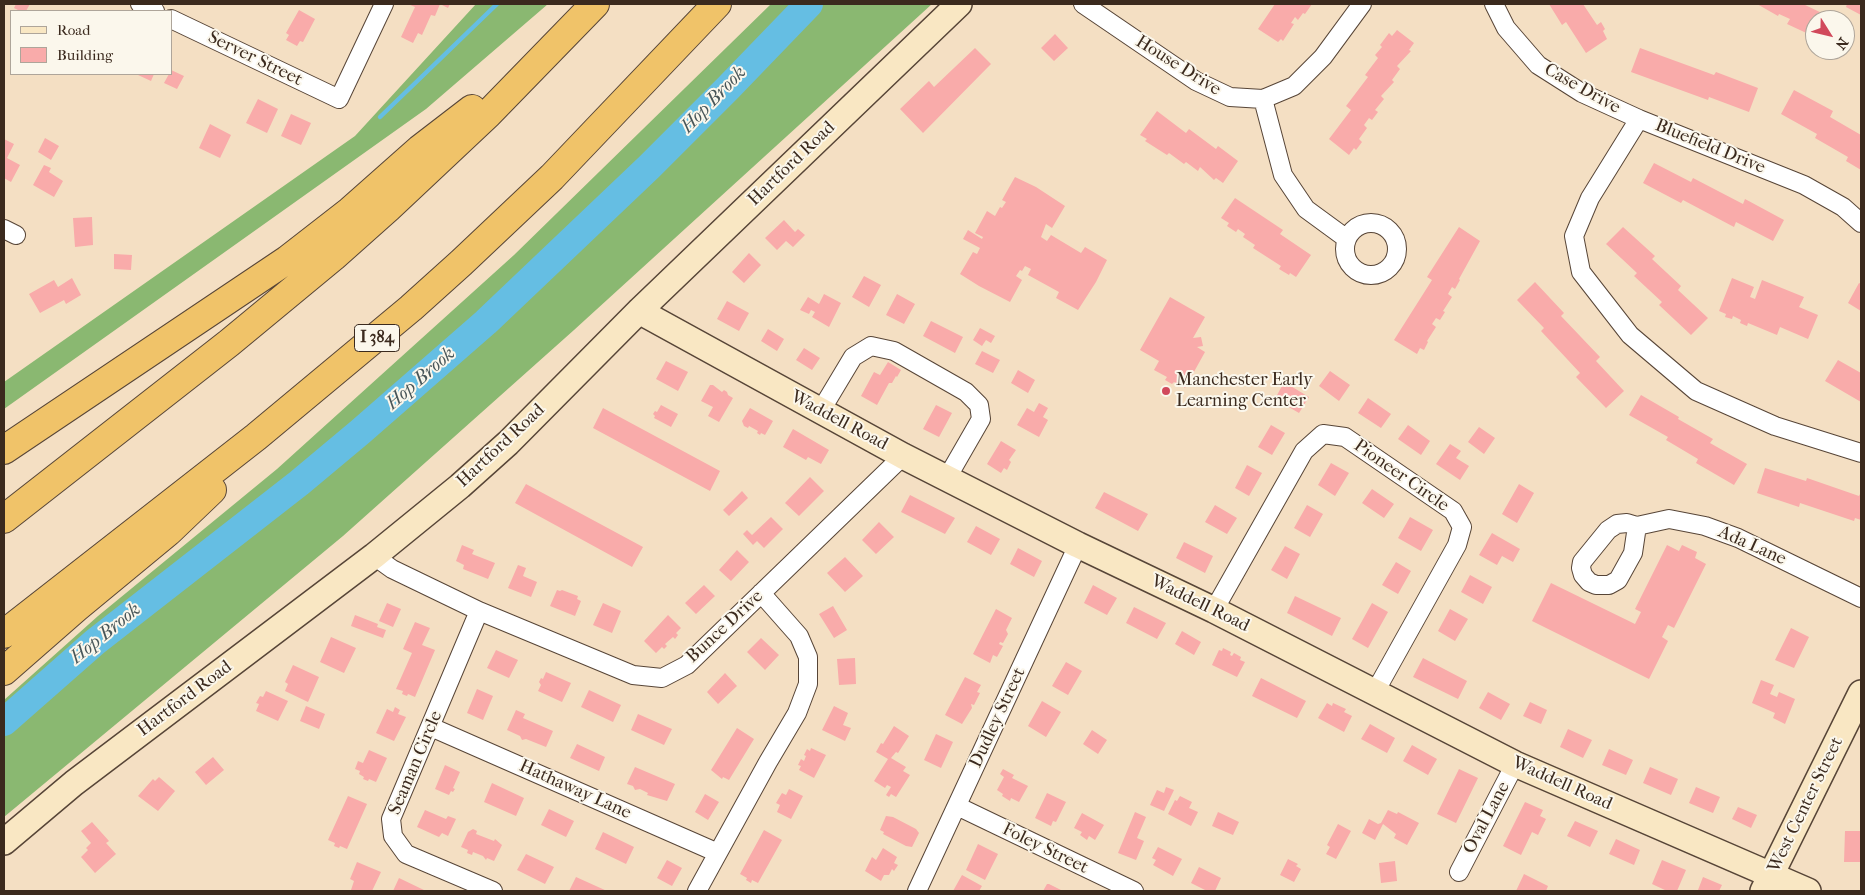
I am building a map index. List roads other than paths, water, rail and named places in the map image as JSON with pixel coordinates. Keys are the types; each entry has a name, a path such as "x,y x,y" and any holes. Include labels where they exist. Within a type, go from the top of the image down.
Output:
{"highway":[{"path":"4,519 221,349 333,257 436,164 595,4"},
{"name":"I 384","path":"4,634 256,436 373,341 506,222 607,121 717,4"},
{"path":"4,450 294,254 350,211 443,130 486,98 535,66"},
{"path":"4,671 188,514 224,477 256,436"}],"main road":[{"name":"Hartford Road","path":"4,842 74,783 374,556 460,486 508,442 639,311 959,4"},
{"name":"Waddell Road","path":"639,311 903,456 1078,545 1214,610 1515,764 1767,883 1808,891"},
{"name":"West Center Street","path":"1767,883 1861,693"}],"street":[{"path":"140,4 153,10"},
{"name":"Server Street","path":"172,19 339,99 384,4"},
{"name":"House Drive","path":"1083,4 1196,81 1230,97 1262,99 1294,86 1323,57 1362,4"},
{"name":"Case Drive","path":"1494,4 1506,28 1538,65 1582,93 1639,119"},
{"path":"1262,99 1283,175 1306,209 1347,240"},
{"name":"Bluefield Drive","path":"1861,222 1844,207 1804,185 1639,119 1590,198 1574,236 1581,272 1630,335 1696,391 1775,426 1861,453"},
{"path":"820,412 852,357 871,346 894,351 966,392 979,405 981,419 947,478"},
{"name":"Pioneer Circle","path":"1214,610 1304,452 1323,434 1345,437 1453,510 1462,527 1457,545 1375,692"},
{"name":"Bunce Drive","path":"374,556 392,569 480,611 633,674 662,678 686,665 903,456"},
{"name":"Ada Lane","path":"1637,526 1670,519 1705,526 1738,538 1861,598"},
{"name":"Dudley Street","path":"917,891 1078,545"},
{"path":"697,891 768,762 797,714 808,684 808,657 799,636 761,593"},
{"name":"Seaman Circle","path":"480,611 391,819 393,836 406,854 493,891"},
{"name":"Hathaway Lane","path":"431,727 718,853"},
{"name":"Oval Lane","path":"1459,872 1515,764"},
{"name":"Foley Street","path":"957,806 1134,891"}],"waterway":[{"path":"380,117 497,4"},
{"name":"Hop Brook","path":"4,722 95,642 299,483 486,322 649,167 809,4"}],"place":[{"name":"Manchester Early Learning Center","path":"1166,391"}]}
